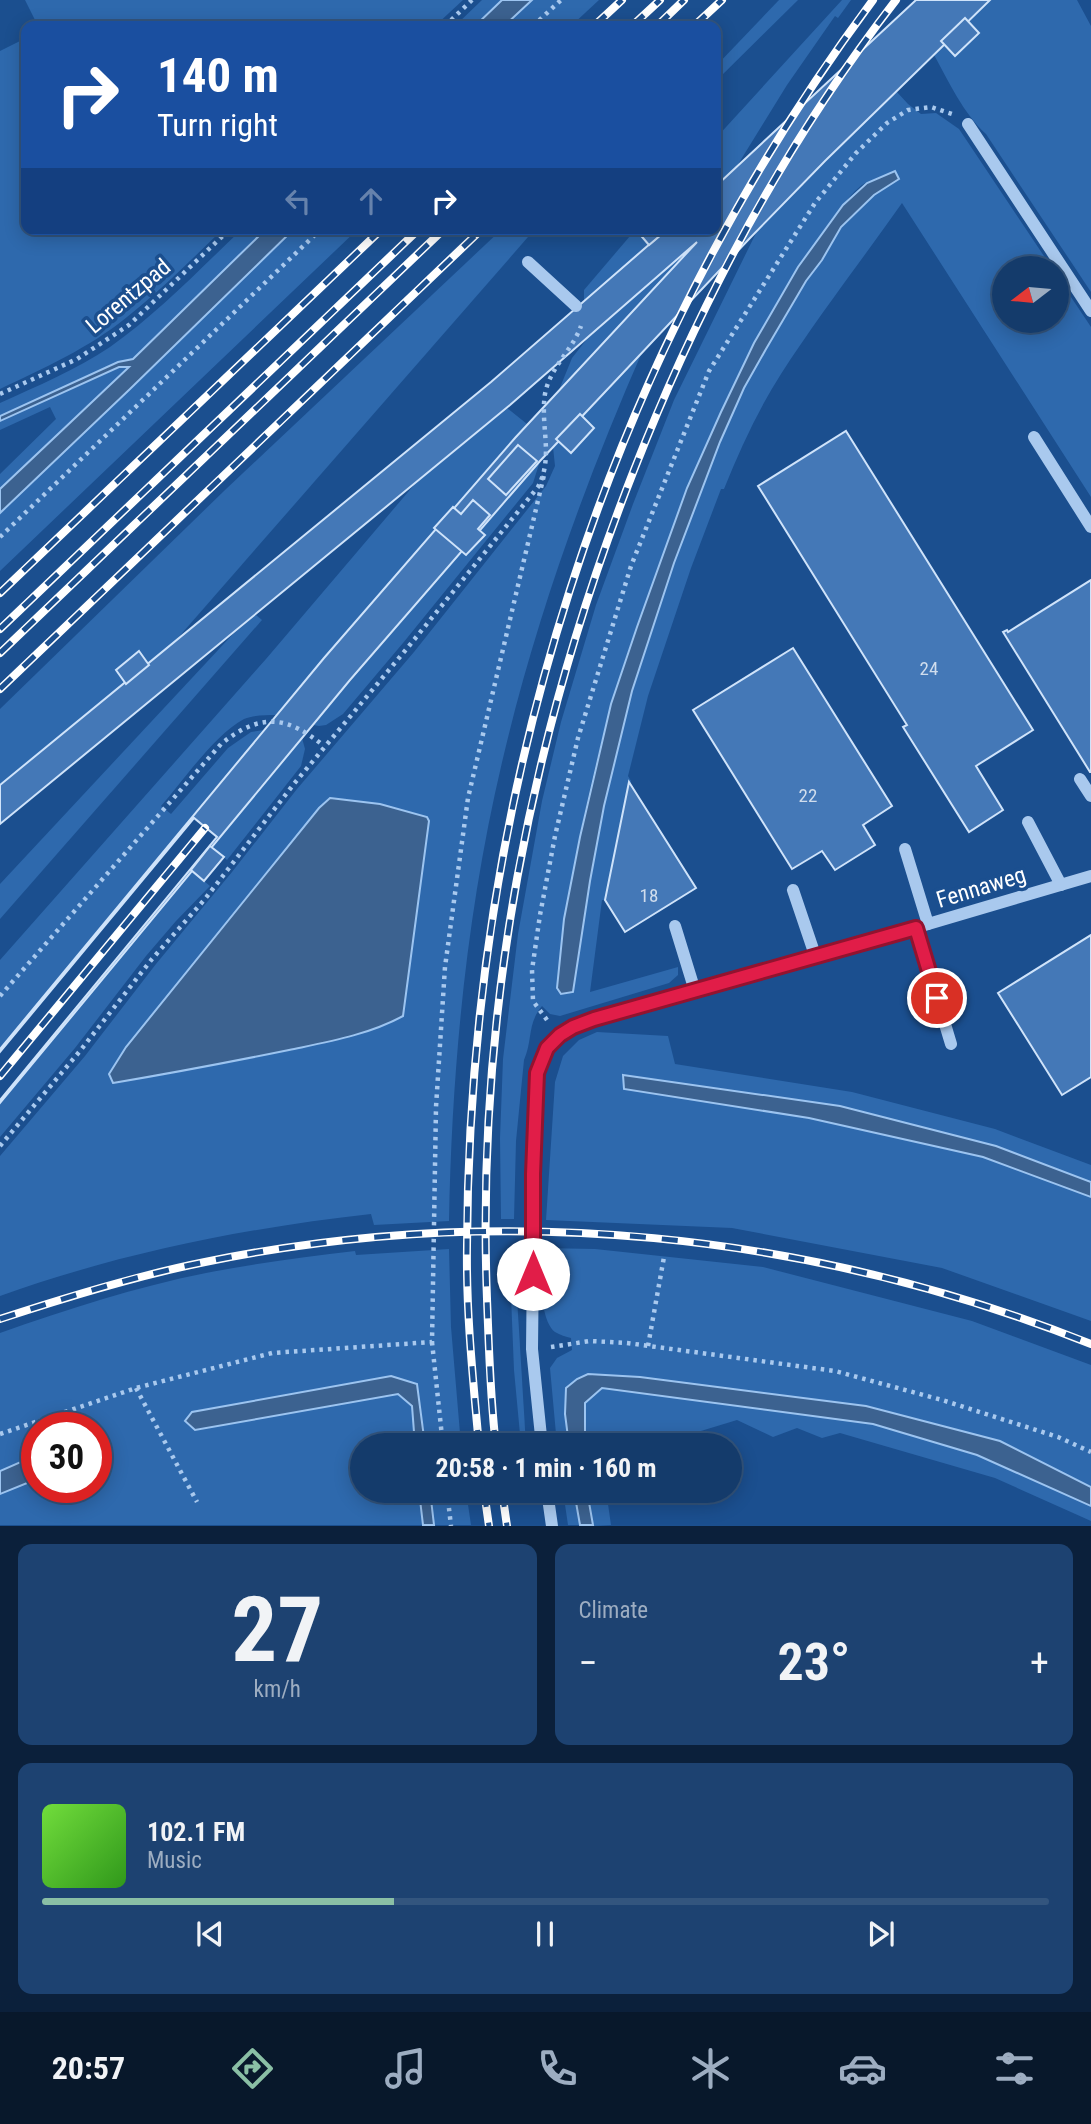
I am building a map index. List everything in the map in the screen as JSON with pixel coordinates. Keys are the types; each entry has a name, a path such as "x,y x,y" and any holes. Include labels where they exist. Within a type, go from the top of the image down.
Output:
{"street":[{"path":"968,124 1091,311"},
{"path":"528,262 576,306"},
{"path":"1034,437 1091,527"},
{"path":"1080,779 1091,796"},
{"path":"1028,822 1061,885"},
{"path":"905,849 951,1044"},
{"name":"Fennaweg","path":"541,1433 532,1349 535,1084 541,1059 547,1048 573,1027 1091,876"},
{"path":"793,890 816,958"},
{"path":"675,926 695,992"},
{"path":"549,1503 552,1525"}],"path":[{"path":"450,21 472,0"},
{"path":"538,21 561,0"},
{"path":"538,1011 531,995 540,915 578,738 631,566 709,371 815,203 856,153 887,123 908,110 931,107 952,114 968,124"},
{"name":"Lorentzpad","path":"0,394 77,359 129,325 224,235"},
{"path":"0,537 315,235"},
{"path":"442,1433 432,1342 436,1107 445,967 468,798 544,475 547,452 543,413 545,393 549,378 579,330 582,318 576,306"},
{"path":"0,1146 205,899 324,746 538,487 544,475"},
{"path":"0,996 221,744 234,733 247,726 278,722 305,730 324,746"},
{"path":"648,1346 664,1256"},
{"path":"532,1349 590,1341 835,1371 955,1404 1058,1437 1091,1452"},
{"path":"0,1434 136,1388 272,1353 432,1342"},
{"path":"136,1388 197,1502"},
{"path":"448,1503 451,1525"}],"shaded area":[{"path":"25,0 463,0 440,21 36,21"},
{"path":"482,0 502,0 480,21 460,21"},
{"path":"502,0 532,0 509,21 480,21"},
{"path":"532,0 599,0 576,21 509,21"},
{"path":"779,0 798,0 721,76 721,61"},
{"path":"842,0 851,0 838,18 835,16 787,85 737,166 721,181 721,133"},
{"path":"990,0 1077,0 1091,26 1091,292 986,134 963,107 934,55"},
{"path":"21,40 21,235 217,235 164,286 112,328 66,357 0,389 0,51"},
{"path":"896,91 921,114 936,113 959,129 1044,256 992,256 992,333 1069,333 1069,294 1091,327 1091,497 902,203 795,352 757,416 724,489 721,489 648,696 628,776 631,781 605,900 602,900 590,992 678,967 678,975 669,983 560,1016 550,1014 542,1006 532,1025 524,1060 516,1141 514,1219 501,1219 503,1059 518,934 542,801 561,722 596,605 674,400 757,231","holes":["899,179 874,195 841,227 806,281 744,388 720,442 674,563 632,691 604,806 573,992 557,988 585,811 616,690 673,527 708,441 770,317 793,277 841,207 867,182"]},
{"path":"895,171 899,179 874,195 841,227 806,281 744,388 720,442 674,563 632,691 604,806 573,992 561,994 557,988 564,919 611,704 687,488 754,343 798,267 843,205 867,183"},
{"path":"236,235 260,235 133,359 118,362 0,416 0,403 84,363 110,347 178,291"},
{"path":"260,235 288,235 0,513 0,489 129,367 119,367 0,421 0,416 118,362 133,359"},
{"path":"288,235 352,235 0,571 0,513"},
{"path":"496,235 530,235 170,647 0,785 0,709 225,490"},
{"path":"631,235 649,235 654,241 584,301 584,290"},
{"path":"697,242 559,390 572,358 587,339"},
{"path":"643,350 602,448 547,599 517,702 491,812 480,869 464,986 454,1103 449,1221 374,1225 371,1214 277,1227 137,1255 0,1296 0,1156 85,1056 297,789 414,652 546,486 555,466 553,447 558,441 571,453 594,428 582,416"},
{"path":"125,365 129,367 0,489 0,474 56,419 50,407 0,430 0,421"},
{"path":"507,408 527,424 276,715 244,719 222,736 200,759 161,806 171,814 228,748 251,732 264,730 0,1049 0,960 266,659 414,485"},
{"path":"540,461 533,483 343,714 326,725 313,725 462,551 467,555 484,535 480,531"},
{"path":"256,615 262,620 0,919 0,884 233,634"},
{"path":"302,738 305,749 301,766 227,860 212,847"},
{"path":"330,798 380,804 427,817 429,821 403,1016 362,1033 333,1041 113,1083 109,1074 126,1047 319,808"},
{"path":"192,871 210,886 146,956 75,1048 0,1137 0,1103"},
{"path":"597,1032 668,1036 675,1064 852,1092 995,1129 1091,1165 1091,1182 996,1146 840,1106 623,1075 624,1089 809,1118 983,1157 1091,1197 1091,1321 942,1268 732,1228 546,1220 555,1082 563,1056 579,1040"},
{"path":"623,1075 840,1106 996,1146 1091,1182 1091,1197 983,1157 809,1118 624,1089"},
{"path":"509,1247 514,1248 525,1433 520,1433 514,1370"},
{"path":"540,1248 595,1249 763,1267 972,1321 1091,1365 1091,1487 1000,1441 866,1406 640,1377 588,1374 577,1379 567,1387 565,1414 567,1433 556,1433 550,1368 557,1358 572,1350 571,1338 555,1332 550,1326 543,1305"},
{"path":"449,1249 451,1327 460,1433 424,1433 417,1384 195,1430 398,1394 412,1406 414,1433 350,1433 350,1503 420,1503 423,1525 0,1525 0,1494 21,1485 21,1503 112,1503 112,1412 21,1412 21,1462 0,1471 0,1333 128,1292 225,1269 355,1251 356,1255"},
{"path":"588,1374 640,1377 866,1406 1000,1441 1091,1487 1091,1506 977,1455 873,1424 602,1388 585,1403 585,1433 567,1433 566,1388"},
{"path":"391,1376 417,1384 423,1433 414,1433 412,1406 398,1394 195,1430 185,1421 192,1412"},
{"path":"602,1388 873,1424 977,1455 1091,1506 1091,1521 995,1478 840,1433 822,1438 797,1428 773,1437 737,1420 694,1433 585,1433 585,1403"},
{"path":"21,1462 21,1485 0,1494 0,1471"},
{"path":"420,1503 431,1503 434,1525 423,1525"},
{"path":"431,1503 468,1503 471,1525 434,1525"},
{"path":"565,1503 576,1503 580,1525 568,1525"},
{"path":"576,1503 589,1503 593,1525 580,1525"},
{"path":"589,1503 612,1503 608,1504 611,1525 593,1526"}],"building":[{"path":"916,0 990,0 825,161 540,461 350,680 0,1103 217,837 194,818 0,1052 0,1049 324,658 515,438 697,242 510,405 0,824 0,785 491,382 660,235 721,235 721,181"},
{"path":"965,18 979,33 955,56 941,41"},
{"path":"640,235 661,235 649,245"},
{"path":"580,414 594,428 571,453 556,439"},
{"path":"846,431 1033,730 976,766 1003,810 969,832 903,727 907,725 758,486"},
{"path":"518,445 537,461 506,495 488,479"},
{"path":"473,500 490,515 478,529 485,535 466,555 434,528 453,507 461,514"},
{"path":"1091,580 1090,772 1003,632 1008,632"},
{"path":"793,648 892,806 863,825 875,845 835,870 822,851 792,869 693,710"},
{"path":"139,651 149,665 126,684 116,670"},
{"path":"629,782 696,888 625,932 605,900"},
{"path":"210,846 224,857 204,881 191,870"},
{"path":"1091,935 1091,1077 1062,1095 998,993"}],"railway":[{"path":"599,21 622,0"},
{"path":"637,21 660,0"},
{"path":"662,21 684,0"},
{"path":"699,21 722,0"},
{"path":"478,1433 467,1271 474,1078 493,913 525,750 570,590 627,434 696,284 778,139 873,0"},
{"path":"495,1433 487,1299 486,1193 491,1087 501,982 517,877 539,773 566,671 597,570 634,470 687,346 748,226 782,167 856,54 896,0"},
{"path":"0,593 376,235"},
{"path":"0,629 413,235"},
{"path":"0,653 438,235"},
{"path":"0,689 476,235"},
{"path":"0,1076 205,828"},
{"path":"0,1319 153,1274 205,1262 317,1243 429,1233 542,1232 654,1238 765,1253 876,1275 984,1306 1091,1344"},
{"path":"486,1503 489,1526"},
{"path":"504,1503 507,1526"}],"route":[{"path":"533,1274 535,1084 541,1059 547,1048 567,1030 594,1019 916,928 937,998"}]}
